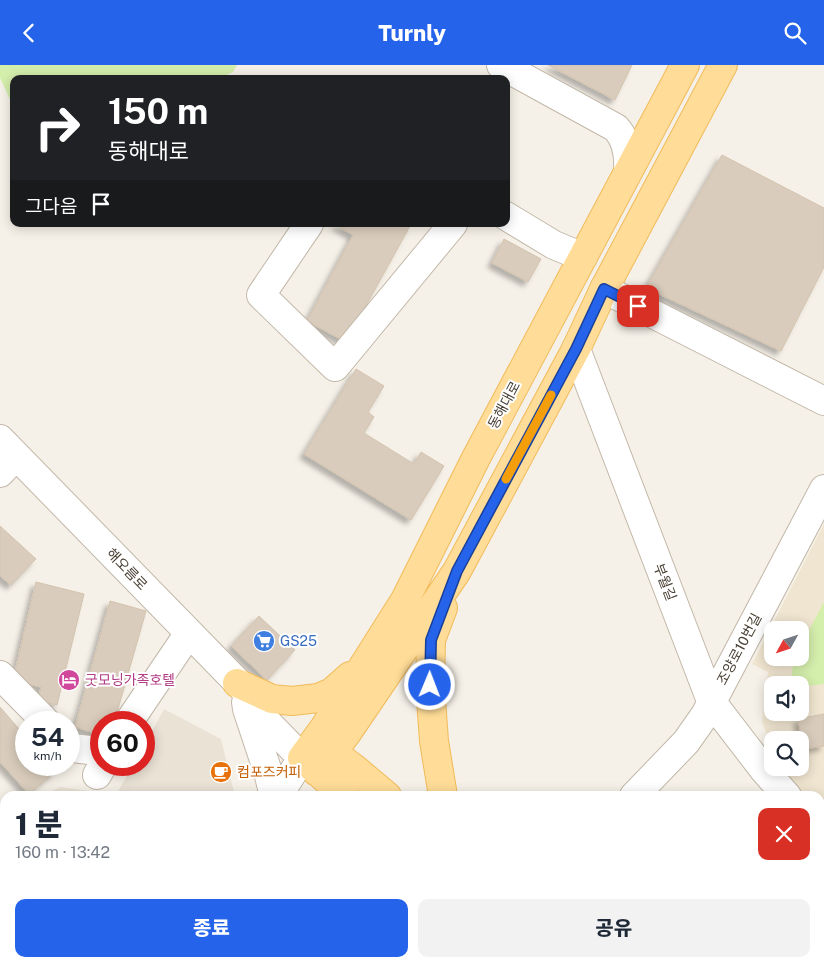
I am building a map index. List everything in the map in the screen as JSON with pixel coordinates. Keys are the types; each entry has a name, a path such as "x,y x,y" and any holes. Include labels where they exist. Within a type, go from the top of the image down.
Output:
{"main road":[{"name":"동해대로","path":"317,755 369,657 405,600 476,458 685,65"},
{"path":"442,791 434,741 430,685 431,640 457,571 576,349 604,289 723,65"},
{"path":"317,755 457,571"},
{"path":"245,691 272,699 292,701 318,698 332,692 369,657"},
{"path":"317,755 342,791"},
{"path":"317,755 378,791"}],"street":[{"path":"501,65 616,128 628,129 638,127 657,117"},
{"path":"616,128 628,149 628,171"},
{"path":"510,219 554,245 583,257"},
{"path":"307,227 261,295 334,367 451,227"},
{"path":"604,289 824,401"},
{"name":"부월길","path":"576,349 711,701 783,791"},
{"name":"해오름로","path":"5,456 188,633 245,691 272,707 317,755"},
{"name":"조양로10번길","path":"639,791 686,742 704,715 824,489"},
{"path":"136,711 188,633"},
{"path":"0,675 35,711"},
{"path":"245,691 247,709 273,791"},
{"path":"283,791 317,755"},
{"path":"300,791 317,755"}],"shaded area":[{"path":"824,524 824,791 791,791 784,776 809,776 809,731 766,731 762,722 764,705 764,721 809,721 809,676 768,676 768,672 752,664 764,641 764,666 809,666 809,621 774,621"},
{"path":"164,709 221,739 234,791 118,791 127,776 155,776 155,726"},
{"path":"60,787 88,791 52,791"}],"green space":[{"path":"0,65 237,65 233,72 227,75 10,75 10,99 0,78"},
{"path":"824,602 824,684 809,686 809,676 791,676 793,666 809,666 809,630"}],"building":[{"path":"548,65 632,65 615,100"},
{"path":"722,155 824,208 824,267 781,351 646,288"},
{"path":"339,227 409,227 346,342 307,321 353,235"},
{"path":"504,239 541,259 528,282 492,263"},
{"path":"356,369 384,386 368,412 374,417 364,433 414,464 421,452 444,466 411,520 304,454"},
{"path":"0,526 36,559 11,585 0,576"},
{"path":"36,582 84,594 57,705 38,701 41,687 13,680"},
{"path":"110,601 146,611 117,711 90,711 90,732 80,729 79,711"},
{"path":"259,616 295,650 267,680 231,646"},
{"path":"0,707 15,724 15,776 50,776 33,791 26,791 0,762"},
{"path":"824,714 824,746 809,748 809,731 800,731 798,721 809,721 809,717"}],"slow traffic":[{"path":"506,479 551,395"}],"place":[{"name":"GS25","path":"264,641"},
{"name":"굿모닝가족호텔","path":"69,680"},
{"name":"컴포즈커피","path":"221,772"}],"route":[{"path":"430,685 431,640 457,571 576,349 604,289 638,306"}]}
